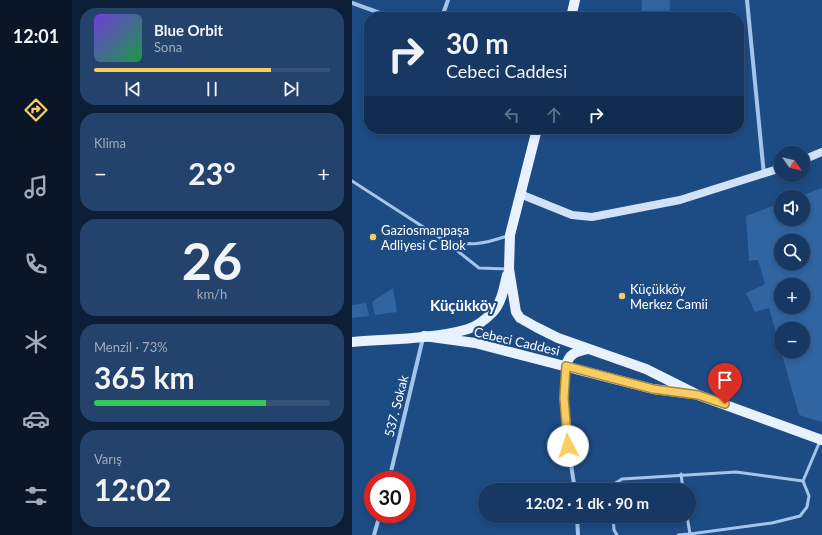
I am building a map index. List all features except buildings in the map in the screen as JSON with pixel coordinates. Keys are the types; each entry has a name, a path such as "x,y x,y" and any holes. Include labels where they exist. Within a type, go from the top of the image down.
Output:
{"main road":[{"path":"572,12 574,0"},
{"path":"352,342 424,336 468,329 482,322 494,310 502,296 509,269 510,234 536,134"},
{"path":"810,157 822,152"},
{"path":"520,194 572,214 592,217 680,200 774,171"},
{"name":"Cebeci Caddesi","path":"509,269 516,312 520,318 536,328 588,349 646,369 698,395 821,439"},
{"name":"Cebeci Caddesi","path":"424,336 474,343 653,389 698,395"},
{"path":"566,366 572,353 588,349"}],"street":[{"path":"444,12 448,0"},
{"path":"747,0 764,175"},
{"path":"352,3 377,12"},
{"name":"537. Sokak","path":"390,471 424,336"},
{"path":"566,366 564,398 573,483"},
{"path":"374,535 377,523"},
{"path":"577,523 578,535"}],"lane":[{"path":"352,181 445,241 480,268 509,269"},
{"path":"445,241 473,245 487,243 510,234"},
{"path":"678,535 772,523 800,516 807,507 809,496 803,481 821,439"},
{"path":"616,483 622,479 681,474 736,472 803,481"},
{"path":"681,474 682,483"},
{"path":"614,523 614,530 617,535"},
{"path":"688,523 690,534"}],"shaded area":[{"path":"642,0 670,0 669,12 641,12"},
{"path":"822,188 822,422 799,415 783,358 810,358 810,322 774,322 774,326 769,308 755,312 746,293 765,284 758,260 749,261 746,216 774,206 774,226 810,226 810,192"},
{"path":"393,288 397,312 375,315 372,302"},
{"path":"366,303 369,316 352,318 352,305"}],"place":[{"name":"Gaziosmanpaşa Adliyesi C Blok","path":"373,237"},
{"name":"Küçükköy Merkez Camii","path":"622,296"}],"district":[{"name":"Küçükköy","path":"463,305"}],"route":[{"path":"568,446 564,398 566,366 653,389 698,395 725,404"}]}
